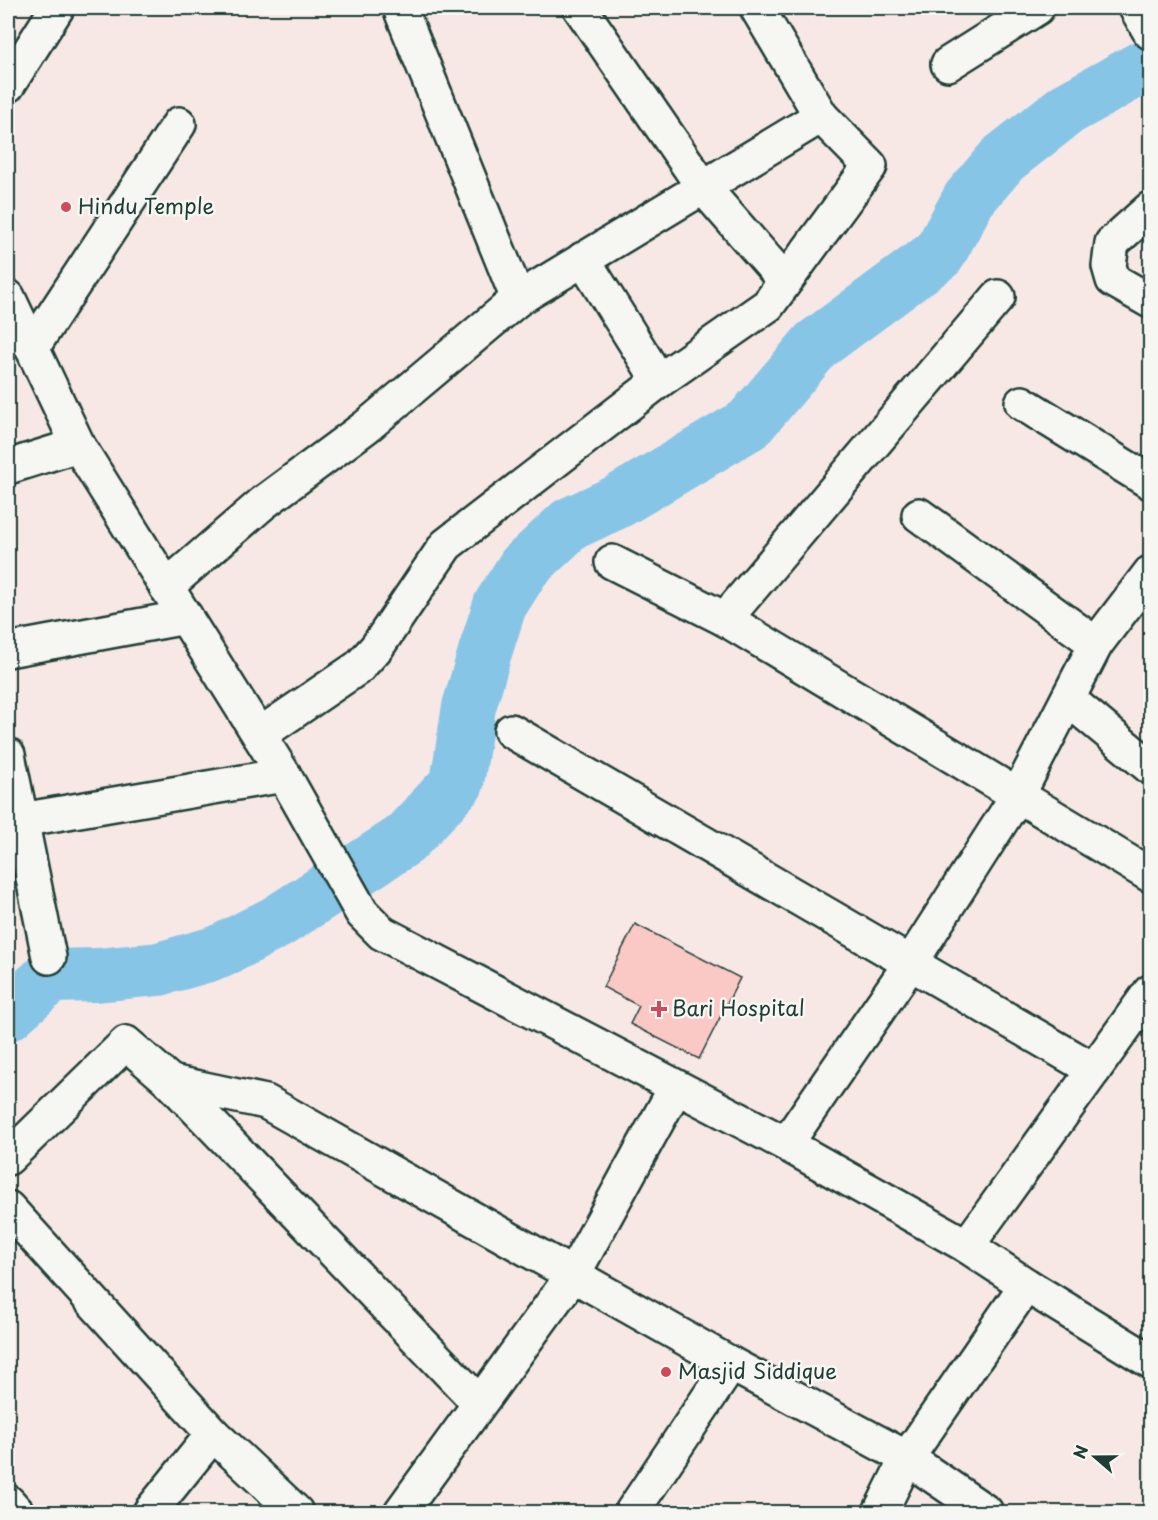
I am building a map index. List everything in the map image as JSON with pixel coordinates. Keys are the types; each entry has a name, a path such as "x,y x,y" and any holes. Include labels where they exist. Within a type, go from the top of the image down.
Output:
{"street":[{"path":"8,85 57,8"},
{"path":"400,8 518,299"},
{"path":"580,8 703,187 785,281"},
{"path":"259,735 368,657 446,545 659,381 768,305 870,166 821,116 757,8"},
{"path":"948,64 1037,8"},
{"path":"1136,8 1150,32"},
{"path":"166,587 263,503 367,426 518,299 821,116"},
{"path":"32,348 180,124"},
{"path":"1150,210 1112,243 1109,266 1113,280 1150,301"},
{"path":"583,259 659,381"},
{"path":"8,297 78,445 284,775 362,913 382,933 786,1144 967,1246 1150,1362"},
{"path":"725,619 998,297"},
{"path":"1022,403 1150,482"},
{"path":"8,467 78,445"},
{"path":"919,514 1096,644"},
{"path":"612,562 725,619 1150,875"},
{"path":"786,1144 910,964 1018,795 1096,644 1150,573"},
{"path":"8,650 186,617"},
{"path":"1068,699 1150,767"},
{"path":"511,731 1094,1070"},
{"path":"8,755 49,957"},
{"path":"21,820 284,775"},
{"path":"967,1246 1150,992"},
{"path":"8,1158 126,1043 171,1082 479,1403"},
{"path":"171,1082 266,1102 731,1364 907,1458 986,1512"},
{"path":"401,1512 573,1275 676,1087"},
{"path":"8,1208 213,1434 296,1512"},
{"path":"880,1512 907,1458 1026,1285"},
{"path":"632,1512 731,1364"},
{"path":"150,1512 213,1434"},
{"path":"8,1502 17,1512"}],"building":[{"path":"635,924 740,978 699,1059 630,1024 639,1006 603,987"}],"waterway":[{"path":"8,1014 51,976 97,975 159,969 219,952 277,922 404,840 457,783 469,707 485,652 500,605 524,567 570,524 617,502 749,424 816,345 939,254 969,199 1003,159 1067,109 1150,63"}],"place":[{"name":"Hindu Temple","path":"66,207"},
{"name":"Bari Hospital","path":"659,1009"},
{"name":"Masjid Siddique","path":"666,1372"}]}
